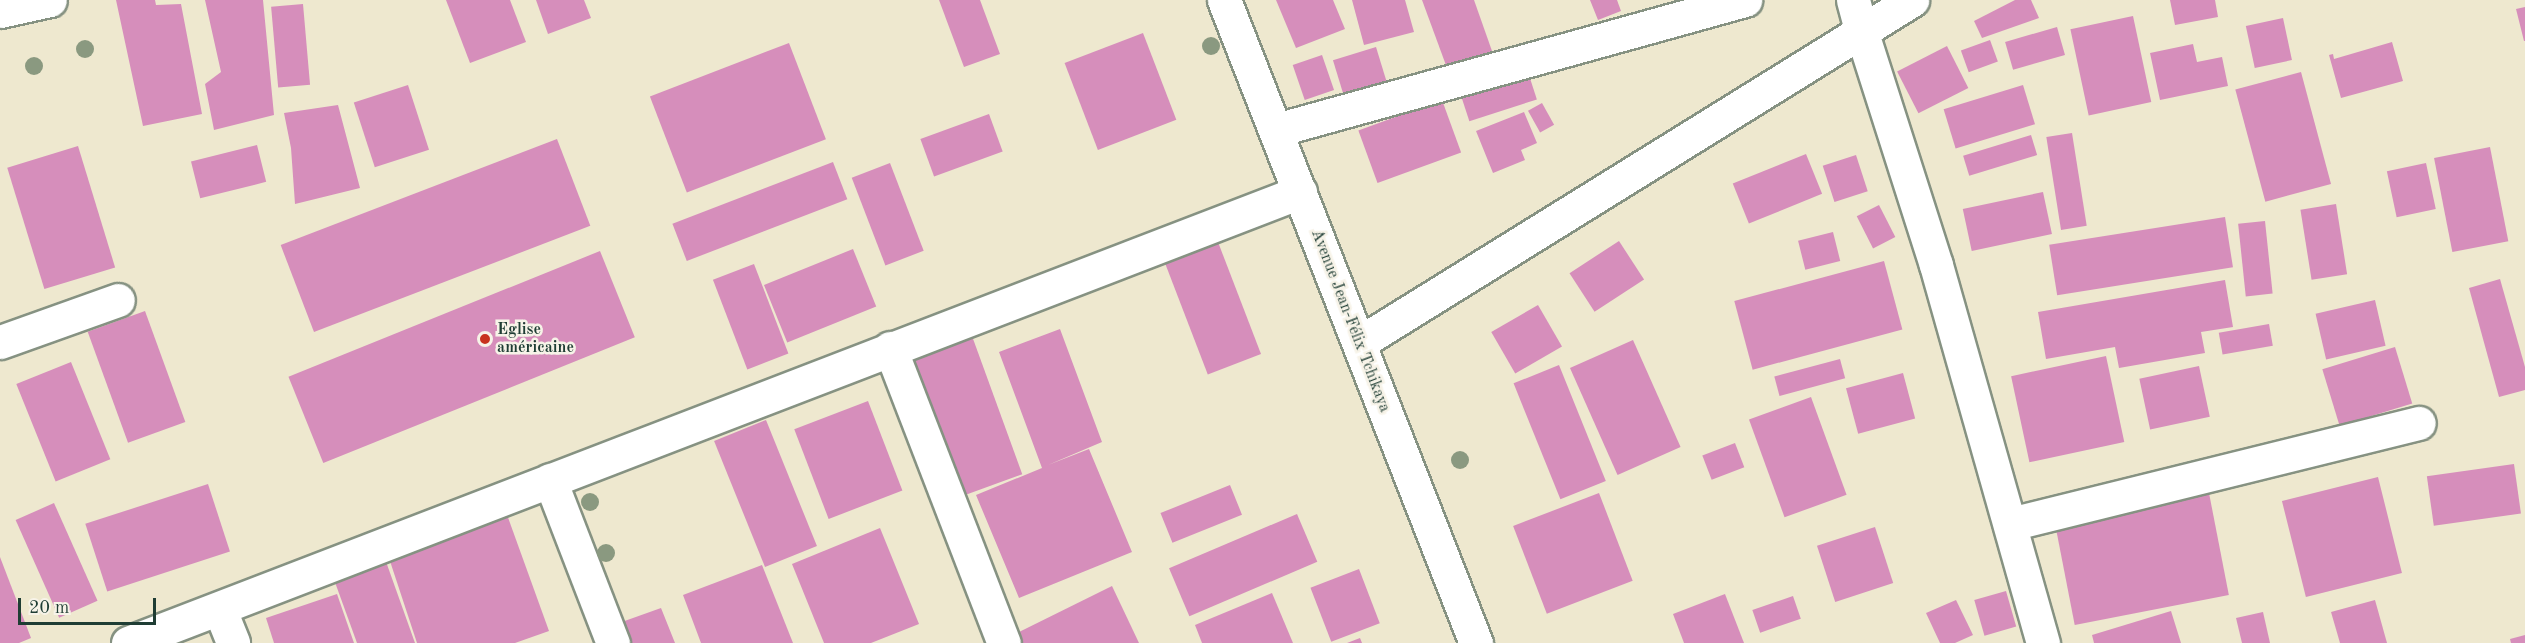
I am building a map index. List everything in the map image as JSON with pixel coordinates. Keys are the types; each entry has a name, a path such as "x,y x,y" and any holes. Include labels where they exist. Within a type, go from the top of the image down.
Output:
{"street":[{"path":"0,12 50,0"},
{"name":"Avenue Jean-Félix Tchikaya","path":"1224,0 1476,643"},
{"path":"1276,130 1745,0"},
{"path":"1359,343 1857,15 1912,0"},
{"path":"1857,15 1936,265 2043,643"},
{"path":"128,643 220,610 890,348 1300,192"},
{"path":"0,342 118,300"},
{"path":"890,348 1004,643"},
{"path":"2010,524 2419,423"},
{"path":"550,480 613,643"},
{"path":"220,610 233,643"}],"building":[{"path":"116,0 155,0 156,5 181,4 202,114 143,126"},
{"path":"205,0 263,0 274,115 214,130 205,84 221,72"},
{"path":"446,0 510,0 526,42 470,63"},
{"path":"536,0 584,0 591,18 548,34"},
{"path":"939,0 980,0 1000,54 964,67"},
{"path":"1276,0 1333,0 1345,29 1296,48"},
{"path":"1352,0 1405,0 1414,32 1364,45"},
{"path":"1422,0 1474,0 1492,51 1447,68"},
{"path":"1590,0 1617,0 1621,11 1598,20"},
{"path":"2015,0 2031,0 2039,18 1982,38 1974,21"},
{"path":"2170,0 2215,0 2218,17 2175,25"},
{"path":"303,4 310,85 278,87 271,7"},
{"path":"2525,7 2525,41 2524,41 2516,9"},
{"path":"2133,16 2151,102 2089,115 2070,29"},
{"path":"2283,18 2292,60 2255,68 2246,26"},
{"path":"2057,27 2065,55 2013,70 2005,42"},
{"path":"1143,33 1176,120 1098,150 1065,63"},
{"path":"1990,40 1998,62 1969,72 1961,51"},
{"path":"2392,42 2403,81 2341,98 2329,55 2333,54 2334,59"},
{"path":"789,43 826,139 687,193 650,96"},
{"path":"2193,44 2197,62 2222,57 2228,86 2160,100 2150,53"},
{"path":"1947,46 1968,88 1918,113 1897,71"},
{"path":"1376,47 1387,84 1344,97 1333,60"},
{"path":"1322,55 1334,90 1305,100 1293,65"},
{"path":"1527,69 1537,99 1469,121 1459,91"},
{"path":"2301,72 2331,184 2265,202 2235,90"},
{"path":"408,85 429,150 375,167 354,103"},
{"path":"2023,85 2035,124 1956,148 1944,109"},
{"path":"1442,100 1461,153 1378,183 1358,130"},
{"path":"1542,103 1554,125 1540,133 1528,111"},
{"path":"338,105 360,188 295,204 291,148 284,113"},
{"path":"1524,112 1537,143 1521,150 1525,160 1493,173 1476,131"},
{"path":"989,114 1003,152 934,177 920,139"},
{"path":"2072,133 2087,226 2061,230 2046,137"},
{"path":"2031,135 2037,155 1969,176 1963,156"},
{"path":"557,139 590,226 314,332 281,245"},
{"path":"257,145 266,182 200,198 191,161"},
{"path":"78,146 115,267 44,289 7,168"},
{"path":"2490,147 2508,241 2452,252 2434,158"},
{"path":"1806,154 1822,194 1749,223 1733,184"},
{"path":"1856,155 1868,191 1834,202 1823,166"},
{"path":"833,162 847,199 687,261 672,224"},
{"path":"890,163 924,251 885,265 852,178"},
{"path":"2426,163 2436,209 2397,217 2387,171"},
{"path":"2043,192 2052,234 1972,251 1963,209"},
{"path":"2336,204 2347,274 2312,280 2300,210"},
{"path":"1879,205 1895,237 1873,248 1857,216"},
{"path":"2225,217 2233,267 2057,295 2049,245"},
{"path":"2265,221 2273,294 2246,296 2238,224"},
{"path":"1833,232 1840,261 1805,270 1798,241"},
{"path":"1619,241 1644,280 1595,312 1570,273"},
{"path":"1218,242 1261,354 1208,374 1165,262"},
{"path":"853,249 876,306 787,342 764,285"},
{"path":"600,251 635,337 323,463 288,377"},
{"path":"1884,261 1902,330 1753,370 1734,301"},
{"path":"754,264 788,354 747,369 713,280"},
{"path":"2500,279 2525,367 2525,390 2499,397 2469,288"},
{"path":"2225,280 2233,327 2201,332 2205,353 2119,368 2115,347 2046,359 2038,312"},
{"path":"2375,300 2386,346 2326,360 2316,314"},
{"path":"1538,305 1562,347 1515,374 1491,332"},
{"path":"145,311 185,422 128,443 88,332"},
{"path":"2269,324 2273,346 2223,355 2219,333"},
{"path":"1060,329 1102,442 1048,465 1089,449 1132,552 1019,598 976,495 1042,468 999,352"},
{"path":"972,336 1022,474 963,496 913,358"},
{"path":"1633,340 1681,447 1618,475 1570,368"},
{"path":"2395,347 2412,403 2340,426 2322,369"},
{"path":"2106,356 2124,442 2029,462 2011,376"},
{"path":"1840,359 1845,378 1779,396 1774,377"},
{"path":"71,362 110,459 56,481 16,384"},
{"path":"1559,365 1606,481 1560,499 1514,383"},
{"path":"2199,366 2210,417 2150,430 2139,379"},
{"path":"1903,373 1915,418 1858,434 1846,388"},
{"path":"1811,397 1847,495 1785,517 1749,420"},
{"path":"868,401 902,491 829,519 794,429"},
{"path":"766,420 817,546 765,567 714,441"},
{"path":"1735,443 1744,467 1712,480 1702,456"},
{"path":"2514,464 2521,514 2434,526 2427,476"},
{"path":"2378,477 2402,573 2306,597 2282,501"},
{"path":"208,484 230,552 107,591 85,524"},
{"path":"1230,485 1242,515 1172,543 1160,513"},
{"path":"1599,493 1633,581 1547,614 1513,526"},
{"path":"2209,493 2229,595 2075,625 2055,523"},
{"path":"54,503 98,601 59,618 16,520"},
{"path":"506,512 549,631 515,643 417,643 387,552"},
{"path":"1297,514 1317,562 1189,616 1169,568"},
{"path":"1875,527 1893,583 1835,602 1817,546"},
{"path":"880,528 919,624 871,643 824,643 792,564"},
{"path":"384,556 415,643 357,643 332,574"},
{"path":"0,557 31,638 19,643 0,643"},
{"path":"762,565 793,643 701,643 683,595"},
{"path":"1359,569 1380,623 1331,642 1310,588"},
{"path":"1112,586 1139,643 1017,643 1013,635"},
{"path":"2006,591 2016,627 1984,636 1974,600"},
{"path":"1272,593 1293,643 1202,643 1195,625"},
{"path":"337,594 354,643 274,643 266,618"},
{"path":"1725,594 1744,643 1684,643 1673,614"},
{"path":"1793,596 1801,619 1760,633 1752,610"},
{"path":"1956,600 1973,635 1955,643 1940,643 1926,613"},
{"path":"2375,600 2387,643 2340,643 2331,612"},
{"path":"661,608 675,643 627,643 619,623"},
{"path":"2171,611 2181,643 2094,643 2092,635"},
{"path":"2263,612 2270,643 2242,643 2236,618"},
{"path":"2525,635 2525,643 2511,643 2510,639"},
{"path":"1360,638 1362,643 1347,643"}],"place":[{"name":"Eglise américaine","path":"485,339"}]}
